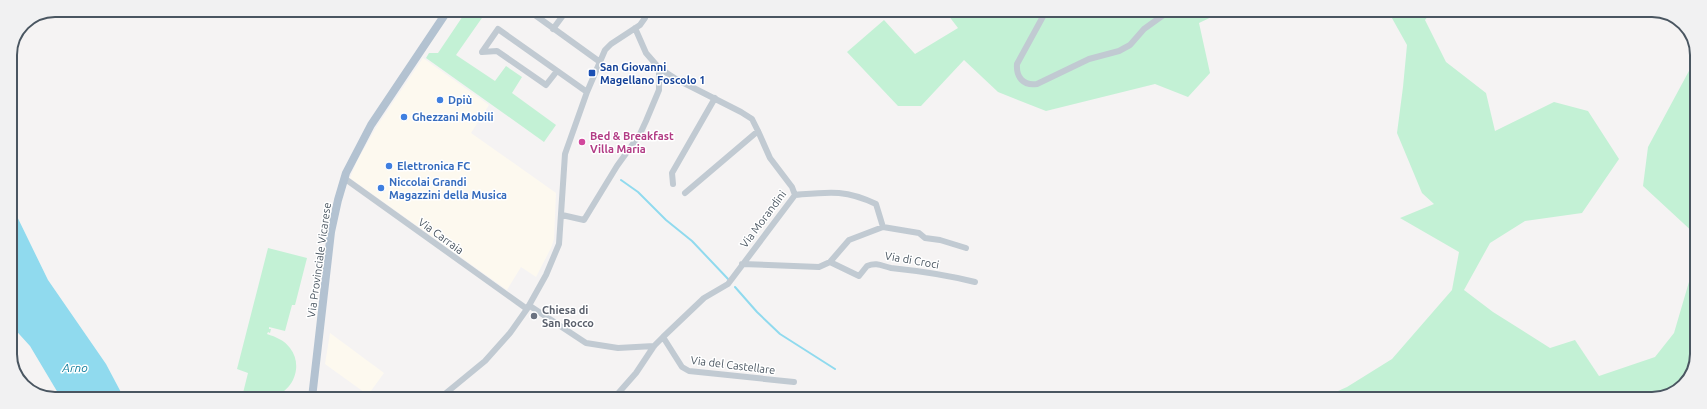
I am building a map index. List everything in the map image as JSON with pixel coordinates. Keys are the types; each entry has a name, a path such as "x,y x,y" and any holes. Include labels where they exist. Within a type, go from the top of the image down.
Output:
{"main road":[{"name":"Via Provinciale Vicarese","path":"313,392 331,232 344,178 358,147 371,125 443,17"}],"street":[{"path":"537,17 600,62"},
{"path":"553,29 562,17"},
{"path":"447,392 494,352 510,333 528,308 551,266 559,244 565,154 587,92 605,50 611,44 643,22 645,17"},
{"path":"1043,17 1017,64 1016,72 1021,80 1028,85 1037,84 1088,59 1119,51 1130,45 1144,29 1161,17"},
{"name":"Via Morandini","path":"619,392 636,373 654,346 704,298 724,287 733,278 795,195 792,187 767,153 758,130 752,120 745,114 676,79 659,68 646,53 635,28"},
{"path":"557,71 546,85 497,51 482,52 498,29 587,92"},
{"path":"562,215 584,220 617,166 640,134 659,90 659,68"},
{"path":"673,184 672,173 715,98"},
{"path":"684,193 758,130"},
{"name":"Via Carraia","path":"344,178 528,308 586,343 618,348 654,346"},
{"path":"795,195 840,192 859,196 876,204 883,227"},
{"path":"742,264 813,268 824,266 830,262 849,240 883,227 919,232 925,238 940,240 966,248"},
{"name":"Via di Croci","path":"830,262 859,276 867,266 880,264 888,267 919,271 975,282"},
{"name":"Via del Castellare","path":"663,337 682,366 688,370 794,382"}],"shaded area":[{"path":"423,58 489,105 471,133 556,193 554,239 551,248 536,277 521,267 507,290 350,178 357,161 377,126"},
{"path":"330,333 384,373 370,392 364,392 325,364"}],"green space":[{"path":"462,17 483,17 456,55 495,81 506,66 522,77 512,93 556,125 544,142 426,58 429,53 438,53"},
{"path":"950,17 1212,17 1199,23 1210,73 1188,97 1155,84 1046,111 998,92 964,60 921,106 898,106 847,52 884,20 915,54 958,28"},
{"path":"1391,17 1427,17 1425,20 1446,62 1486,93 1495,131 1554,102 1588,111 1619,159 1582,213 1525,221 1490,243 1464,290 1493,312 1550,348 1575,340 1599,376 1655,357 1674,333 1690,278 1690,354 1687,369 1677,383 1667,389 1652,392 1336,392 1347,387 1392,359 1452,290 1459,252 1400,218 1434,204 1422,193 1397,133 1407,45"},
{"path":"1690,69 1690,229 1643,186 1648,147"},
{"path":"268,248 307,258 295,305 292,305 285,331 269,327 269,329 271,329 270,333 268,332 267,334 288,345 294,356 296,372 289,386 283,392 243,392 248,373 237,369"}],"water":[{"name":"Arno","path":"17,216 48,280 106,364 121,392 57,392 30,346 17,332"}],"waterway":[{"path":"621,180 638,192 666,220 692,241 729,280"},
{"path":"735,287 757,312 780,334 835,369"}],"place":[{"name":"San Giovanni Magellano Foscolo 1","path":"592,73"},
{"name":"Dpiù","path":"440,100"},
{"name":"Ghezzani Mobili","path":"404,117"},
{"name":"Bed & Breakfast Villa Maria","path":"582,142"},
{"name":"Elettronica FC","path":"389,166"},
{"name":"Niccolai Grandi Magazzini della Musica","path":"381,188"},
{"name":"Chiesa di San Rocco","path":"534,316"}]}
